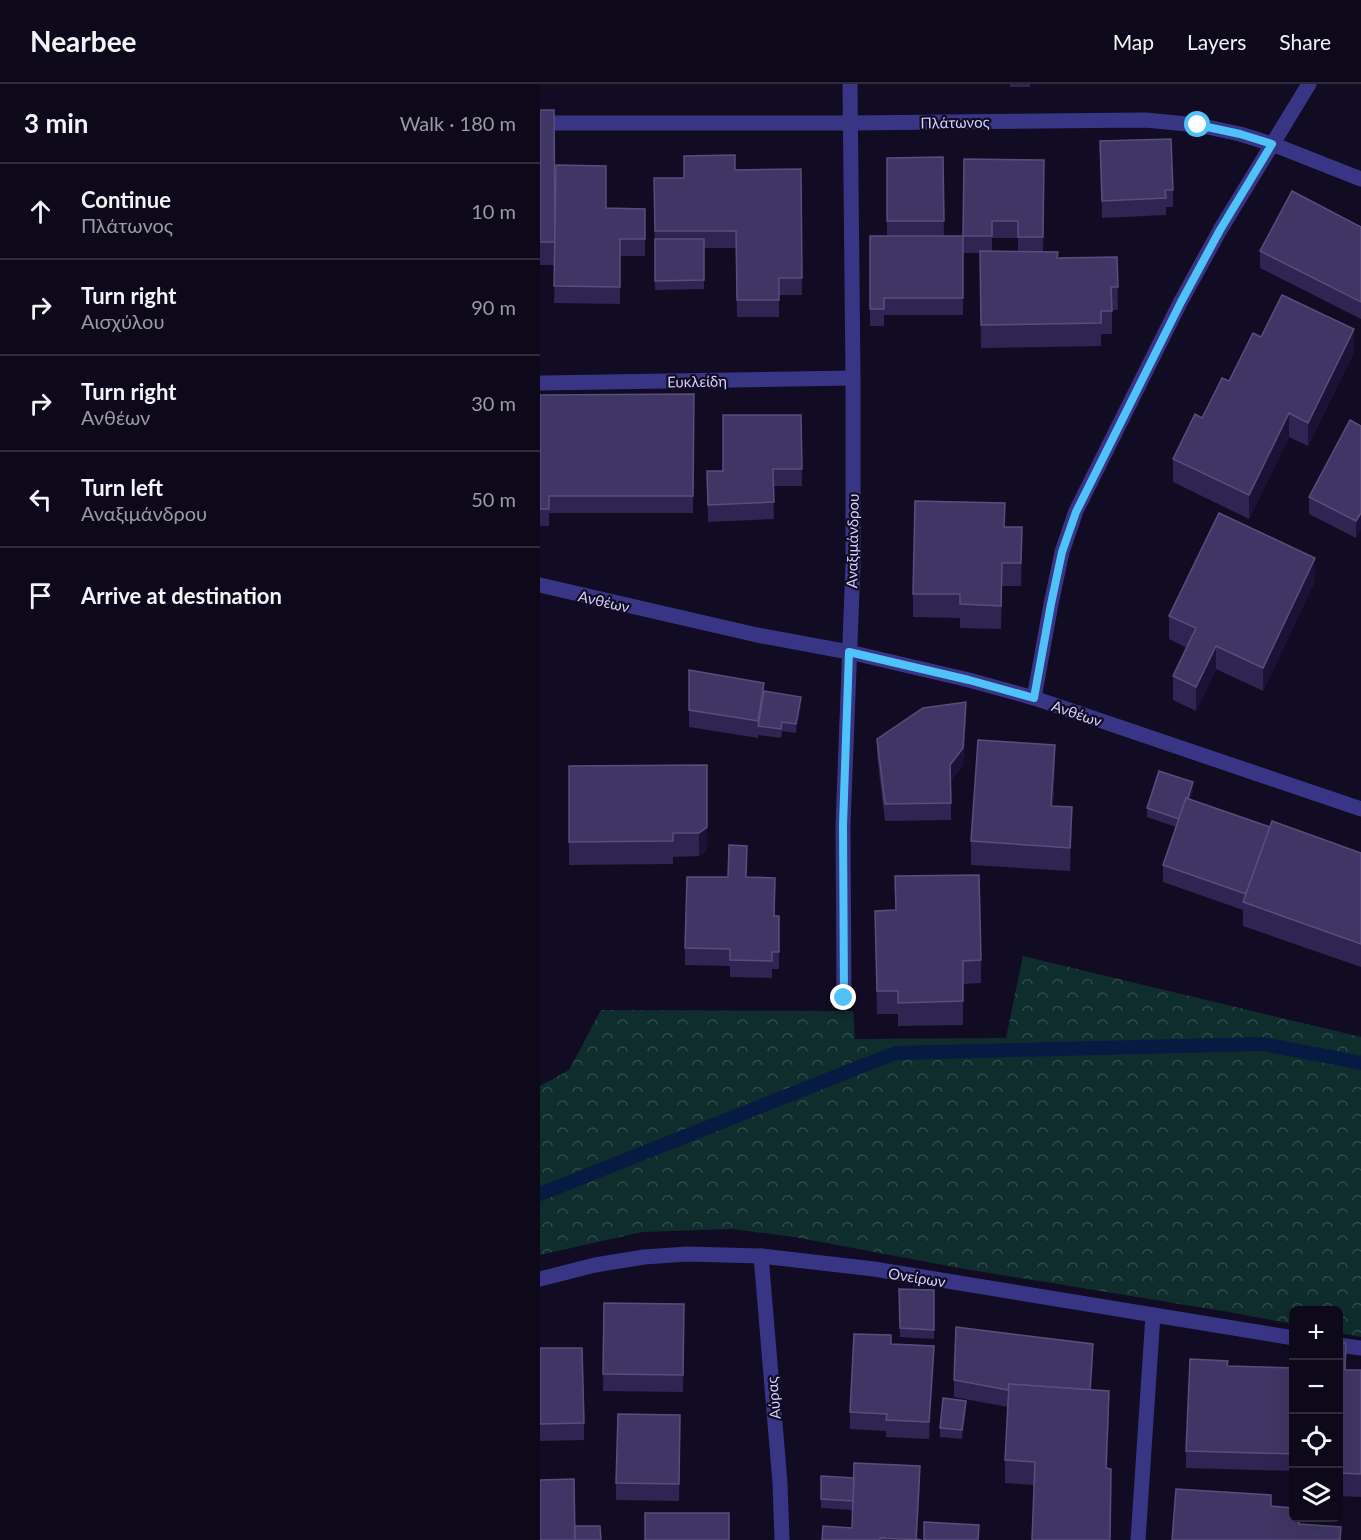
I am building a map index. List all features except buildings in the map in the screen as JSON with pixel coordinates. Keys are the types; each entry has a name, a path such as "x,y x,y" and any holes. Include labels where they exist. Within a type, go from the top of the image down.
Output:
{"street":[{"name":"Αναξιμάνδρου","path":"844,998 843,825 853,564 850,84"},
{"path":"1034,698 1062,552 1076,512 1181,302 1220,230 1309,84"},
{"name":"Πλάτωνος","path":"540,123 1145,120 1198,125 1240,134 1361,179"},
{"name":"Ευκλείδη","path":"540,383 853,378"},
{"name":"Ανθέων","path":"540,585 746,633 849,652 969,680 1034,698 1361,809"},
{"name":"Ονείρων","path":"540,1279 595,1265 644,1257 687,1254 761,1256 874,1269 1289,1337"},
{"name":"Αύρας","path":"761,1256 780,1483 782,1540"},
{"path":"1138,1540 1153,1315"},
{"path":"1343,1346 1361,1348"}],"green space":[{"path":"1023,956 1361,1037 1361,1337 1343,1334 1343,1306 1289,1306 1289,1323 965,1269 794,1237 732,1229 642,1232 540,1255 540,1086 569,1070 601,1010 853,1011 855,1039 1006,1038"}],"waterway":[{"path":"540,1194 895,1053 1263,1044 1361,1063"}],"route":[{"path":"844,998 843,825 849,652 1034,698 1062,552 1076,512 1181,302 1220,230 1272,144 1198,125"}]}
